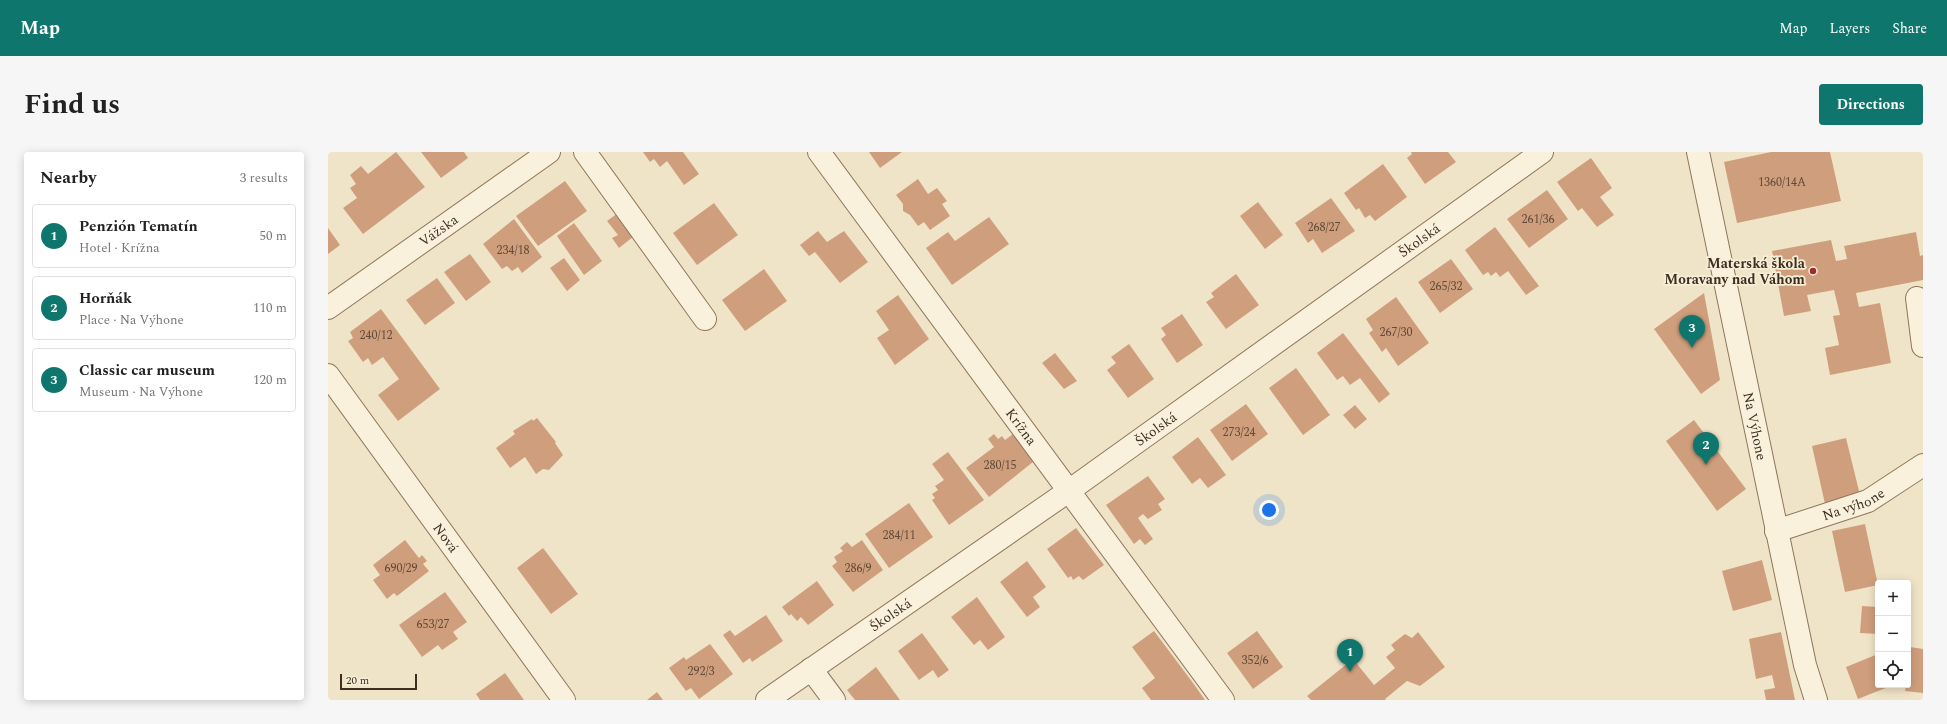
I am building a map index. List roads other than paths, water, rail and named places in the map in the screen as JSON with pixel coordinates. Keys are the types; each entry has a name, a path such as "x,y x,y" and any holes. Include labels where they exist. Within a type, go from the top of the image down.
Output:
{"street":[{"name":"Vážska","path":"328,308 549,152"},
{"path":"585,152 706,319"},
{"name":"Krížna","path":"819,152 1070,490 1223,700"},
{"name":"Školská","path":"767,700 1070,490 1542,152"},
{"name":"Na Výhone","path":"1698,152 1805,665 1816,700"},
{"path":"1917,298 1923,346"},
{"name":"Nová","path":"328,375 564,700"},
{"name":"Na výhone","path":"1776,530 1868,501 1923,465"},
{"path":"811,669 834,700"}],"place":[{"name":"Materská škola Moravany nad Váhom","path":"1813,271"},
{"name":"Classic car museum","path":"1692,348"},
{"name":"Horňák","path":"1706,465"},
{"name":"Penzión Tematín","path":"1350,672"}]}
